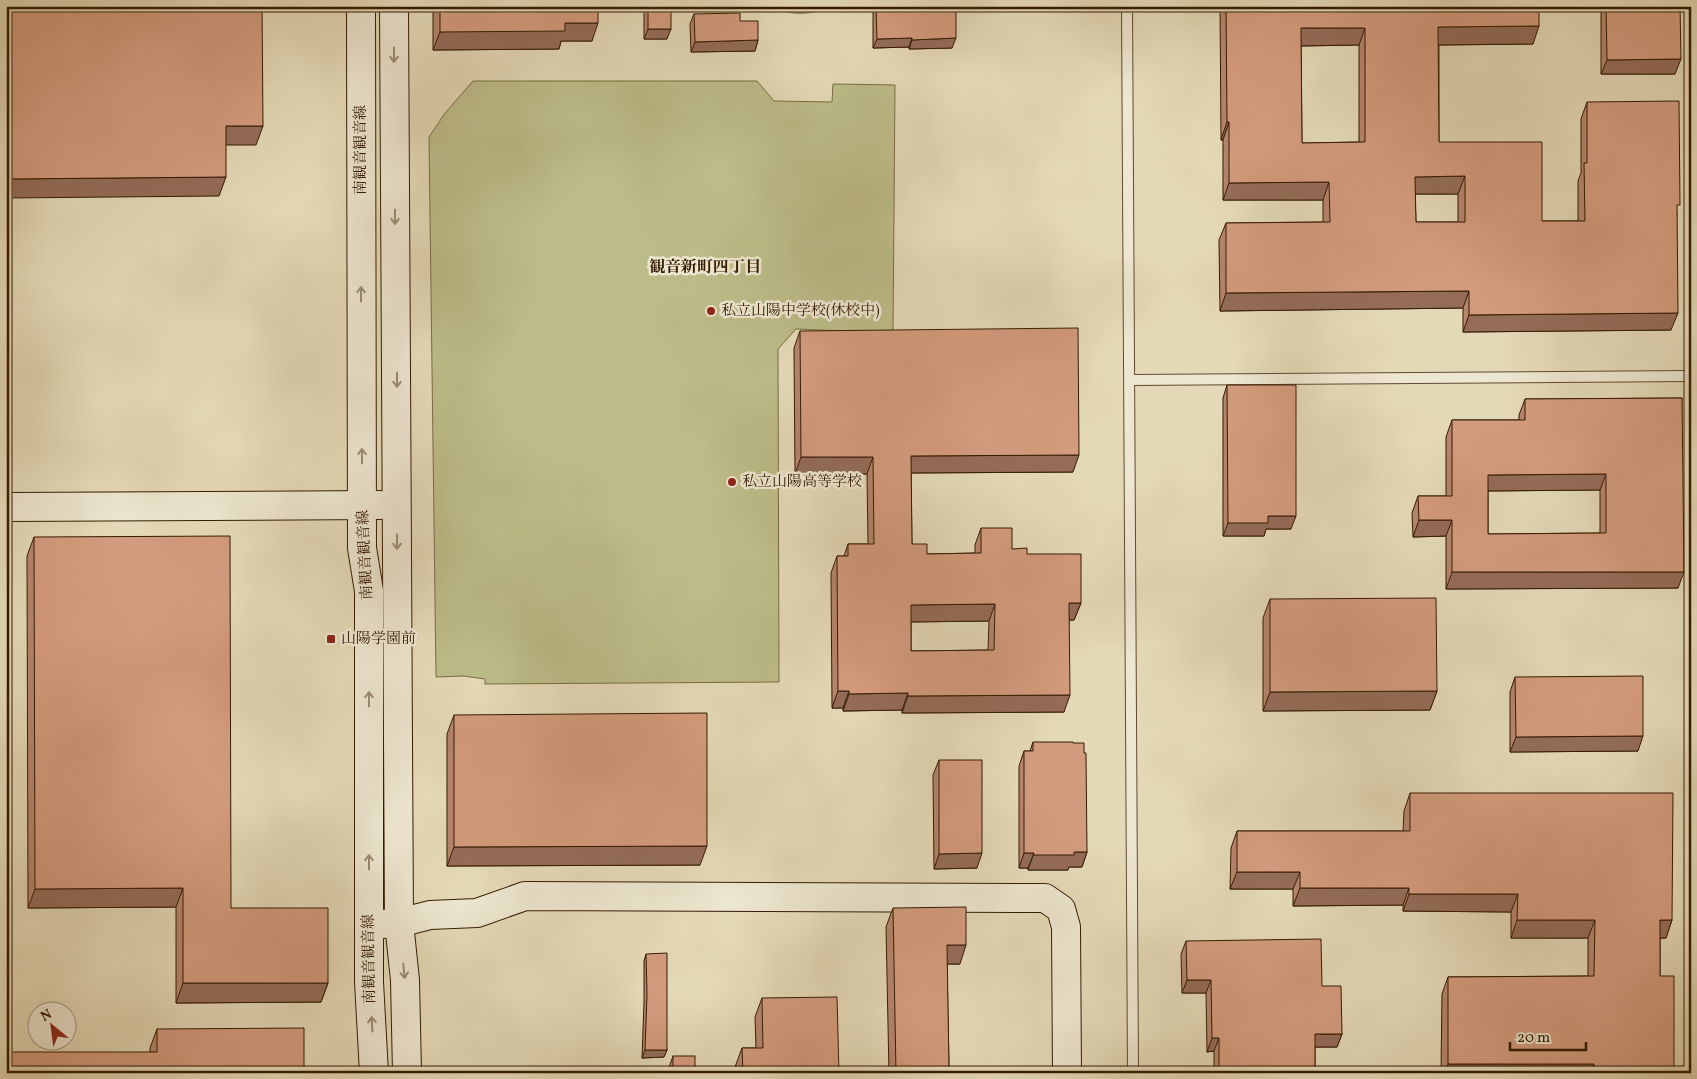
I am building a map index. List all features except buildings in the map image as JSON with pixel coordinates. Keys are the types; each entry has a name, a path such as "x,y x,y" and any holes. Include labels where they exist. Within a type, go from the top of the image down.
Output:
{"main road":[{"name":"南観音観音線","path":"361,6 362,548 369,591 369,982 374,1073"},
{"name":"南観音観音線","path":"394,6 399,923 405,980 407,1073"},
{"path":"6,507 397,505"},
{"path":"369,924 399,923 430,915 477,913 525,896 1046,898 1061,909 1066,926 1067,1073"}],"lane":[{"path":"1127,6 1133,1073"},
{"path":"1130,380 1691,376"}],"green space":[{"path":"762,6 829,6 814,12 796,13 778,11"},
{"path":"473,81 757,81 774,101 832,102 833,84 895,85 893,333 796,329 778,349 779,682 485,684 485,679 463,676 436,677 429,137 445,113"}],"place":[{"name":"私立山陽中学校(休校中)","path":"711,311"},
{"name":"私立山陽高等学校","path":"732,482"},
{"name":"山陽学園前","path":"331,639"}],"district":[{"name":"観音新町四丁目","path":"705,268"}]}
